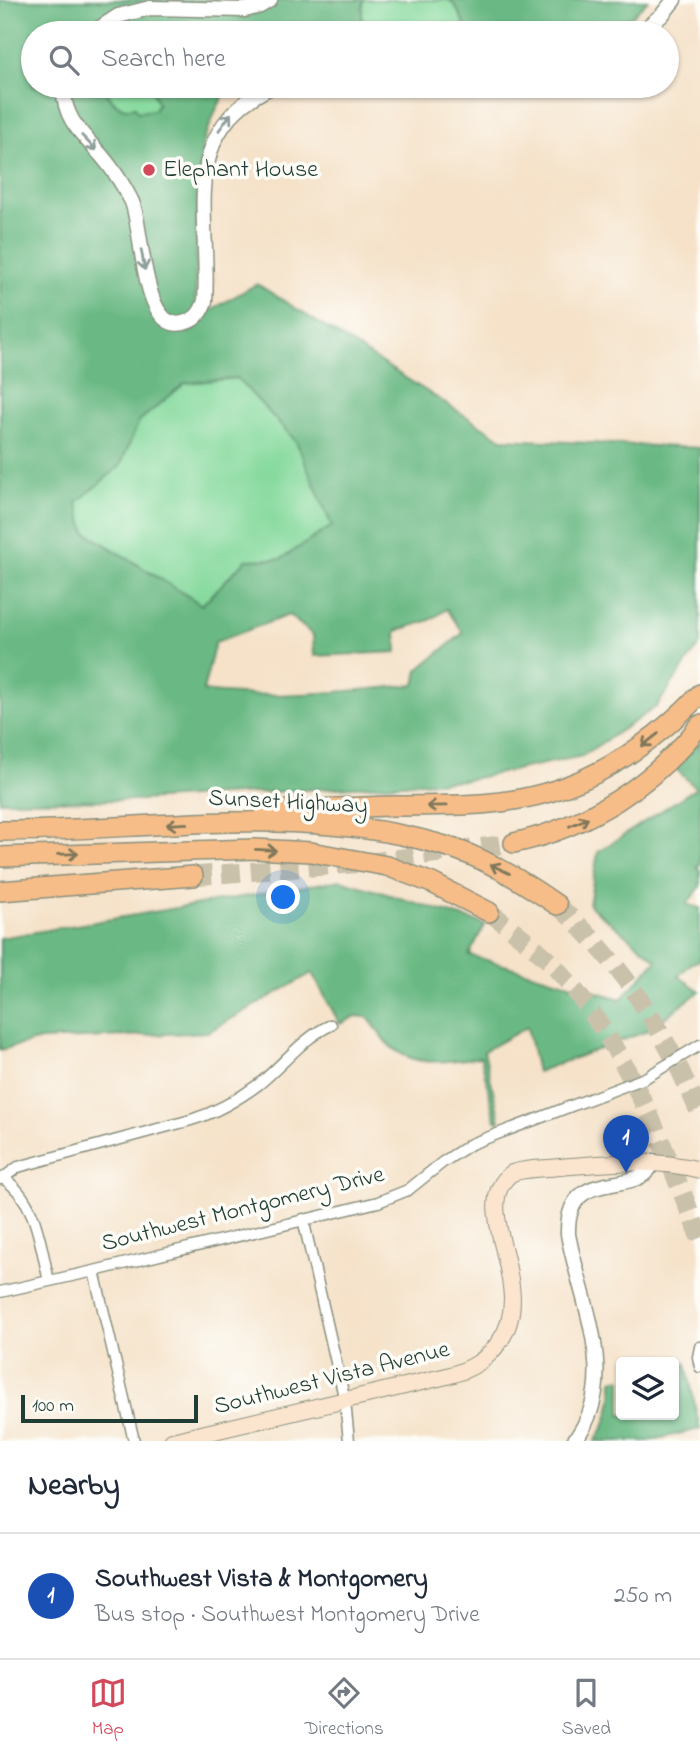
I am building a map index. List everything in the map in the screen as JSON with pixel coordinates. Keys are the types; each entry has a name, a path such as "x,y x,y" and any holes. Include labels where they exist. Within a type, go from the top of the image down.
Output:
{"highway":[{"path":"245,821 270,811 449,806 519,799 553,791 618,762 662,730 700,694"},
{"path":"514,843 557,831 619,800 653,774 686,743 700,725"},
{"name":"Sunset Highway","path":"0,831 245,821 356,829 407,836 457,850 504,870 557,905"},
{"name":"Sunset Highway","path":"0,857 244,849 311,852 387,866 432,883 489,912"},
{"path":"0,891 193,876"}],"main road":[{"name":"Southwest Vista Avenue","path":"172,1441 466,1371 484,1360 505,1333 513,1310 512,1285 495,1207 498,1188 509,1175 524,1170 653,1161 700,1170"}],"street":[{"path":"110,21 118,16 150,8 245,10 270,0"},
{"path":"654,21 674,0"},
{"path":"65,98 73,124 110,166 132,202 145,269 157,312 169,323 192,320 205,301 205,187 212,143 232,112 249,98"},
{"path":"49,1281 28,1204 18,1190 1,1179 18,1167 212,1112 257,1085 311,1037 331,1025"},
{"name":"Southwest Montgomery Drive","path":"0,1292 379,1202 408,1189 443,1161 471,1144 645,1078 700,1045"},
{"path":"574,1441 589,1416 597,1380 594,1346 570,1248 569,1216 577,1200 587,1191 640,1177 649,1170 653,1161"},
{"path":"303,1219 345,1401 349,1441"},
{"path":"94,1271 134,1441"},
{"path":"700,1347 700,1367"}],"green space":[{"path":"0,0 363,0 362,21 21,21 21,98 111,98 119,106 135,107 138,112 154,110 158,104 155,98 222,98 204,140 198,182 195,319 257,284 502,439 700,448 700,644 656,707 582,756 466,780 142,800 0,801","holes":["237,378 296,441 332,526 281,559 246,560 202,605 85,532 77,502 120,466 139,421 185,383","447,609 463,633 418,670 415,685 283,695 203,691 215,642 289,615 313,635 314,656 397,652 396,631 430,620"]},
{"path":"363,0 449,0 455,5 463,21 362,21"},
{"path":"449,0 648,0 624,21 463,21 455,5"},
{"path":"156,98 158,103 154,110 138,112 124,108 111,99"},
{"path":"237,378 296,441 332,526 281,559 246,560 202,605 86,532 76,502 120,466 139,421 185,383"},
{"path":"700,741 700,864 697,867 700,870 700,887 687,904 700,908 700,960 692,963 678,976 700,991 647,1031 537,1072 527,1027 484,1051 500,1121 495,1120 481,1057 431,1062 420,1060 397,1052 367,1017 356,1016 340,1024 312,973 208,1032 41,1040 0,1050 0,938 341,880 485,924 469,955 621,999 657,960 589,905 598,852 696,788 675,768"},
{"path":"686,1363 700,1429 648,1441 595,1441 604,1427 612,1397 613,1380 616,1379 616,1420 679,1420 679,1365"}],"tunnel":[{"path":"193,876 364,863 514,843"},
{"path":"557,905 603,951 641,1001 672,1055 700,1114"},
{"path":"489,912 551,963 600,1025 639,1093 700,1238"}],"place":[{"name":"Elephant House","path":"149,170"},
{"name":"Southwest Vista & Montgomery","path":"626,1173"}]}
